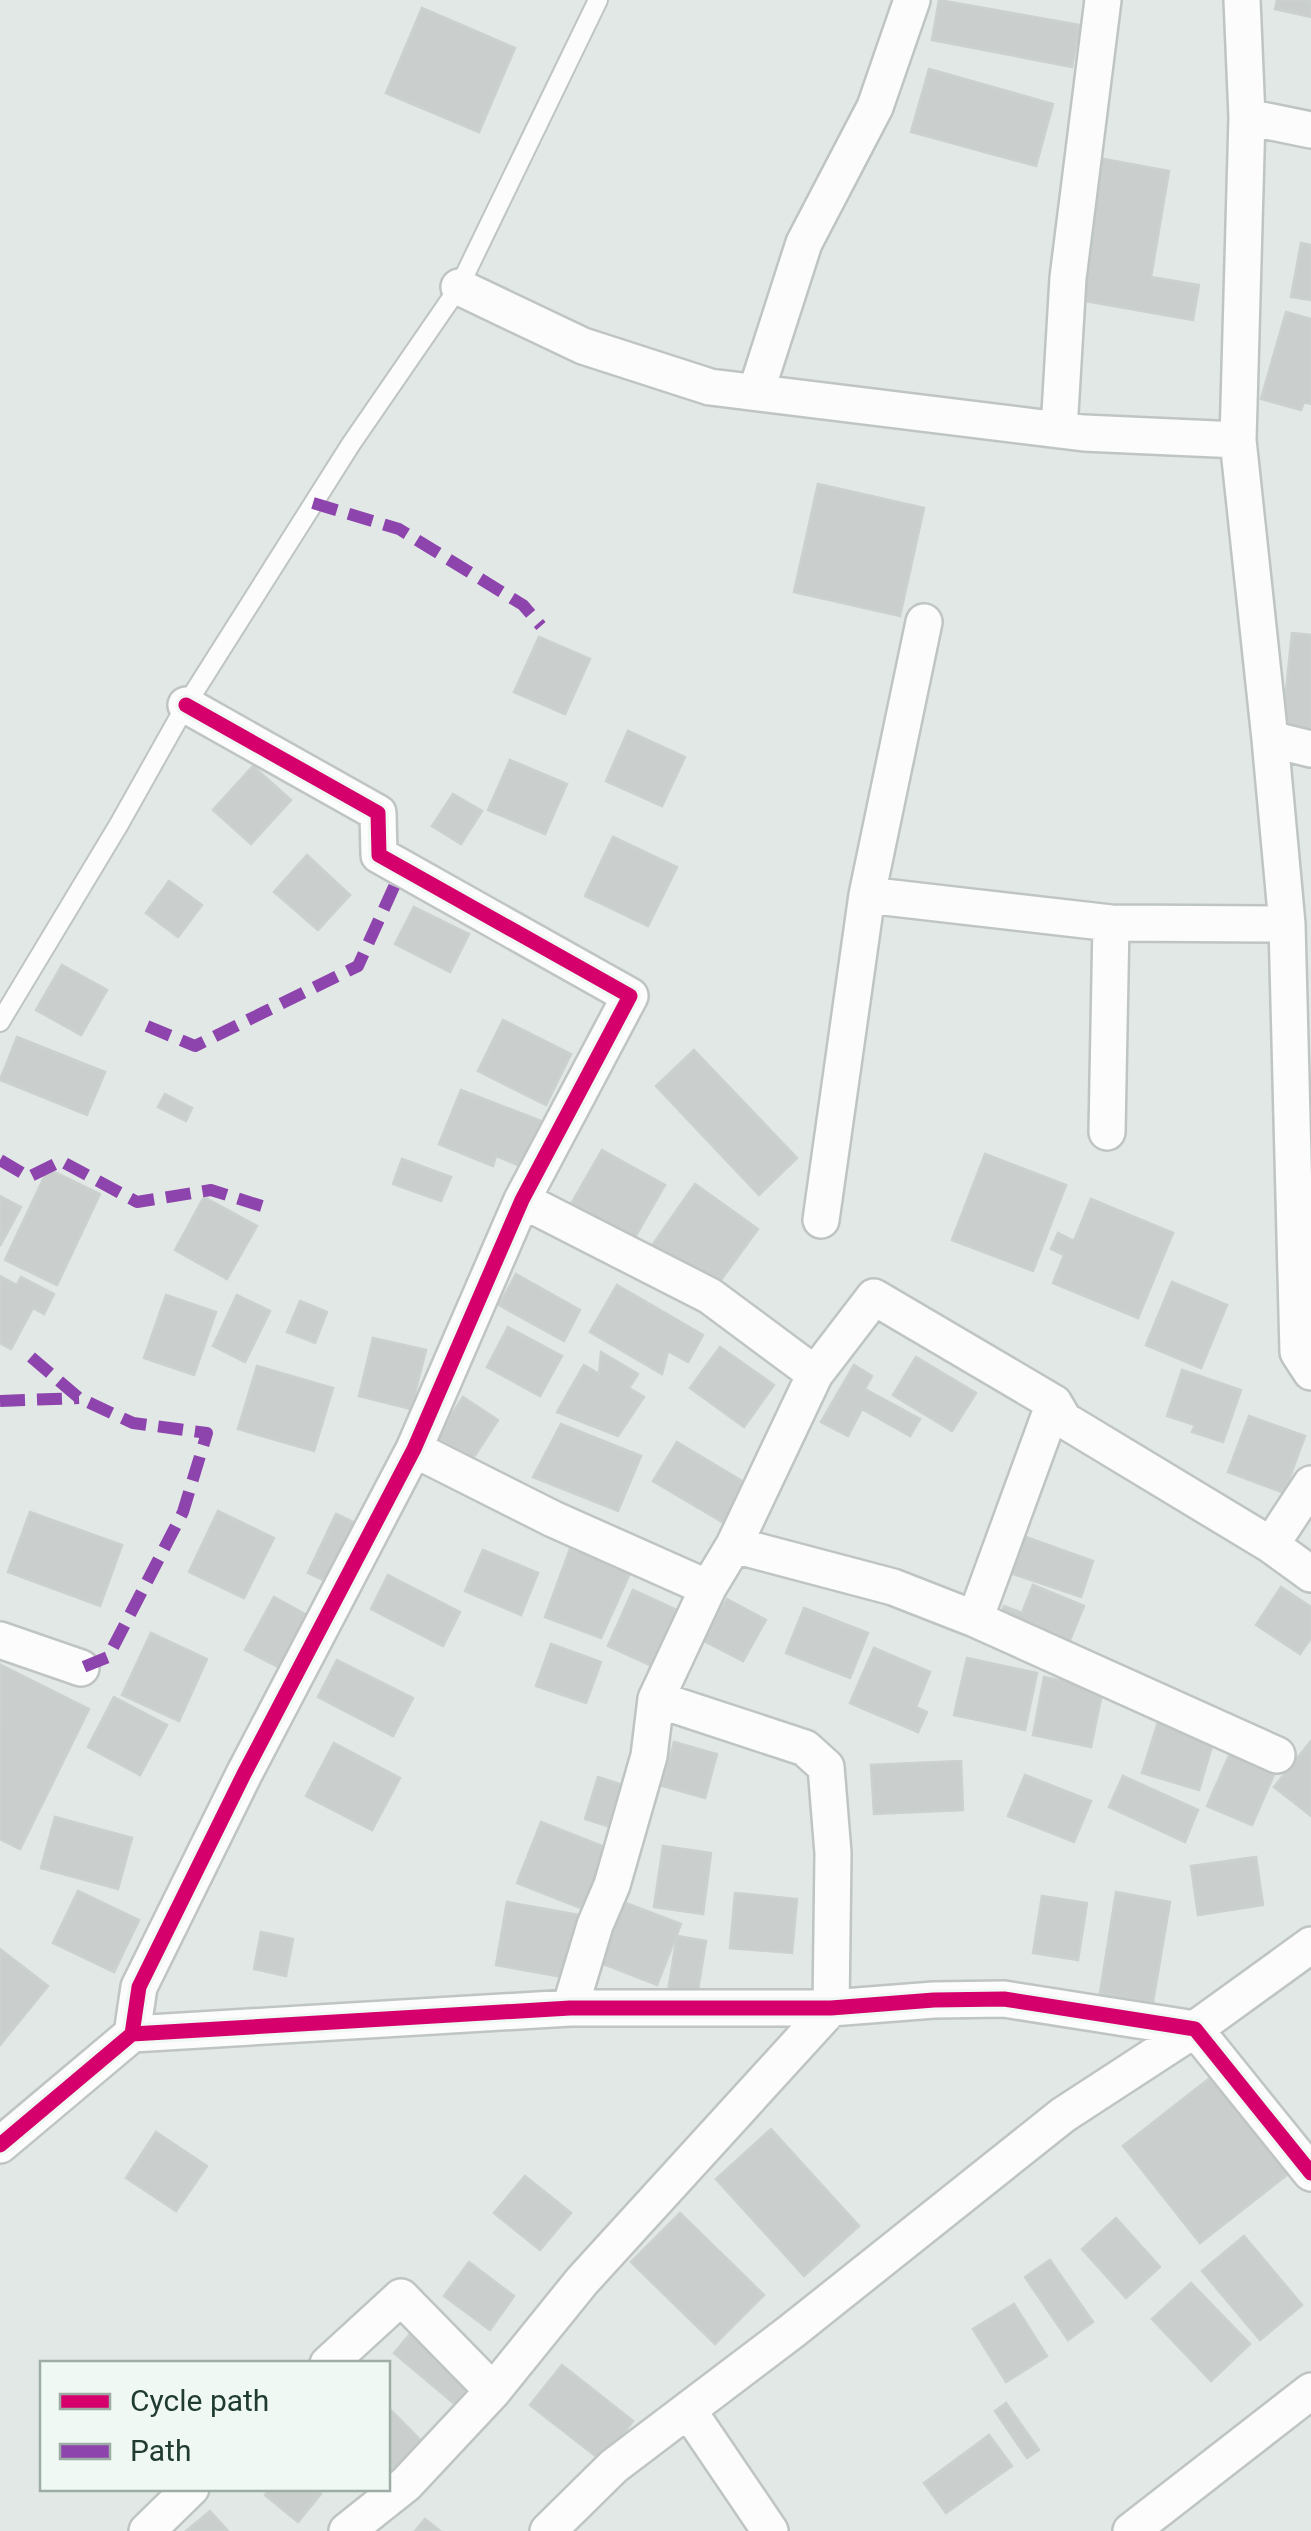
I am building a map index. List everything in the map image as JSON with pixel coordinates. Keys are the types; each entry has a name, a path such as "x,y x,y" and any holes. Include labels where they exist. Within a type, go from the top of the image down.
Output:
{"street":[{"path":"756,392 804,242 874,106 912,0"},
{"path":"1059,430 1068,278 1103,0"},
{"path":"1242,0 1248,117 1238,440 1287,924 1298,1352 1311,1372"},
{"path":"1248,117 1311,130"},
{"path":"459,287 583,346 710,387 1059,430 1238,440"},
{"path":"821,1220 867,894 924,622"},
{"path":"132,2034 140,1987 244,1774 414,1449 522,1200 630,996 379,855 378,813 186,705"},
{"path":"1270,740 1311,749"},
{"path":"867,894 1110,923 1287,924"},
{"path":"1107,1132 1110,923"},
{"path":"522,1200 710,1296 815,1374"},
{"path":"570,2008 594,1925 612,1886 649,1756 656,1699 815,1374 874,1297 1054,1403 1064,1420 1271,1545 1311,1574"},
{"path":"975,1619 1054,1403"},
{"path":"414,1449 708,1588"},
{"path":"1271,1545 1311,1484"},
{"path":"734,1545 892,1587 975,1619 1277,1755"},
{"path":"0,1640 81,1668"},
{"path":"348,2531 406,2484 492,2391 582,2281 831,2008 833,1853 826,1767 805,1748 656,1699"},
{"path":"548,2531 614,2466 808,2319 1062,2115 1195,2029 1311,1945"},
{"path":"0,2145 132,2034 570,2008 831,2008 1004,1999 1195,2029 1311,2173"},
{"path":"331,2361 401,2297 492,2391"},
{"path":"1131,2531 1311,2392"},
{"path":"688,2410 770,2531"},
{"path":"147,2531 188,2491"}],"lane":[{"path":"0,1022 186,705 351,444 459,287 598,0"}],"building":[{"path":"939,0 1080,25 1072,67 932,40"},
{"path":"1277,0 1311,0 1311,17 1275,9"},
{"path":"422,8 515,48 479,132 386,93"},
{"path":"929,69 1053,104 1036,166 911,132"},
{"path":"1098,158 1169,171 1151,277 1199,285 1193,320 1074,299"},
{"path":"1301,243 1311,245 1311,300 1291,297"},
{"path":"1286,312 1311,319 1311,404 1304,402 1301,410 1261,399"},
{"path":"818,484 924,508 900,616 794,592"},
{"path":"1292,633 1311,635 1311,732 1282,729"},
{"path":"539,637 590,659 565,714 514,692"},
{"path":"628,731 685,757 662,806 606,781"},
{"path":"510,760 567,784 545,834 488,810"},
{"path":"253,766 291,800 251,844 213,810"},
{"path":"453,794 482,811 461,844 432,826"},
{"path":"613,837 677,867 648,926 585,896"},
{"path":"307,855 350,895 318,930 274,892"},
{"path":"169,881 202,905 178,937 146,913"},
{"path":"414,907 469,934 450,972 395,944"},
{"path":"62,965 107,990 81,1035 36,1010"},
{"path":"503,1020 571,1054 546,1105 478,1071"},
{"path":"17,1037 105,1072 87,1115 0,1080"},
{"path":"694,1050 797,1158 759,1195 656,1086"},
{"path":"461,1090 541,1121 523,1167 496,1156 493,1166 439,1144"},
{"path":"165,1094 192,1108 186,1121 158,1107"},
{"path":"602,1150 665,1185 634,1239 571,1204"},
{"path":"985,1154 1066,1185 1033,1271 952,1240"},
{"path":"402,1159 451,1177 441,1201 393,1184"},
{"path":"48,1169 100,1194 57,1285 5,1260"},
{"path":"695,1184 758,1229 713,1291 651,1247"},
{"path":"0,1196 21,1207 0,1246"},
{"path":"204,1197 257,1226 227,1279 175,1250"},
{"path":"1091,1199 1173,1233 1138,1318 1053,1283 1064,1255 1051,1249 1058,1233 1074,1241"},
{"path":"516,1274 580,1310 564,1341 499,1305"},
{"path":"0,1276 17,1285 21,1277 54,1294 44,1314 33,1308 11,1349 0,1343"},
{"path":"1172,1282 1227,1305 1201,1368 1146,1345"},
{"path":"617,1285 703,1335 688,1362 668,1351 662,1374 590,1332"},
{"path":"166,1295 216,1312 194,1375 144,1358"},
{"path":"237,1295 270,1311 245,1362 213,1346"},
{"path":"300,1301 327,1312 315,1343 287,1332"},
{"path":"508,1327 562,1356 540,1396 487,1367"},
{"path":"373,1338 426,1350 411,1409 359,1396"},
{"path":"720,1347 774,1385 744,1427 690,1388"},
{"path":"601,1352 638,1374 629,1388 644,1397 618,1436 557,1412 584,1365 599,1374"},
{"path":"916,1357 976,1393 952,1431 893,1395"},
{"path":"854,1365 872,1376 865,1389 920,1419 910,1436 862,1409 848,1436 821,1422"},
{"path":"257,1366 333,1388 314,1451 238,1429"},
{"path":"1182,1370 1241,1390 1223,1442 1192,1432 1195,1425 1167,1416"},
{"path":"463,1397 498,1420 472,1460 437,1437"},
{"path":"1249,1416 1305,1436 1284,1493 1228,1472"},
{"path":"561,1424 641,1456 618,1511 533,1477"},
{"path":"677,1442 747,1484 724,1523 653,1481"},
{"path":"218,1511 274,1538 244,1598 189,1572"},
{"path":"30,1512 122,1545 100,1606 8,1572"},
{"path":"336,1514 362,1526 334,1585 308,1573"},
{"path":"1023,1536 1093,1561 1081,1597 1010,1573"},
{"path":"570,1549 631,1571 601,1638 545,1617"},
{"path":"483,1550 538,1573 521,1615 465,1591"},
{"path":"388,1575 460,1612 443,1646 371,1609"},
{"path":"1033,1585 1084,1606 1067,1647 999,1619 1004,1606 1022,1613"},
{"path":"1281,1587 1311,1607 1311,1638 1300,1654 1256,1625"},
{"path":"633,1590 677,1610 652,1666 608,1646"},
{"path":"274,1597 314,1619 286,1671 245,1650"},
{"path":"727,1599 766,1620 743,1661 704,1641"},
{"path":"804,1608 868,1633 850,1678 786,1653"},
{"path":"151,1633 207,1659 179,1721 122,1695"},
{"path":"551,1644 601,1662 586,1703 536,1686"},
{"path":"874,1648 930,1672 916,1707 927,1712 918,1732 850,1703"},
{"path":"967,1658 1037,1673 1025,1730 954,1715"},
{"path":"337,1660 413,1698 393,1736 318,1697"},
{"path":"1,1665 89,1709 20,1849 0,1839"},
{"path":"1044,1677 1103,1689 1091,1747 1033,1735"},
{"path":"114,1697 167,1725 140,1775 88,1747"},
{"path":"1159,1719 1215,1736 1199,1790 1142,1773"},
{"path":"1311,1741 1311,1816 1274,1787"},
{"path":"674,1742 717,1754 705,1798 662,1786"},
{"path":"334,1743 400,1778 372,1830 306,1796"},
{"path":"1231,1751 1276,1770 1252,1825 1207,1806"},
{"path":"961,1761 963,1810 874,1814 871,1765"},
{"path":"1025,1775 1091,1801 1074,1842 1008,1816"},
{"path":"1123,1776 1198,1810 1185,1842 1109,1807"},
{"path":"598,1777 626,1786 613,1828 585,1819"},
{"path":"55,1817 132,1838 118,1889 41,1868"},
{"path":"541,1822 612,1850 588,1911 517,1883"},
{"path":"663,1846 711,1853 703,1914 654,1907"},
{"path":"1256,1857 1263,1905 1198,1915 1191,1866"},
{"path":"78,1891 139,1920 114,1972 53,1943"},
{"path":"1116,1892 1170,1902 1153,2002 1100,1993"},
{"path":"735,1893 797,1899 792,1953 730,1948"},
{"path":"1042,1896 1087,1903 1078,1960 1033,1953"},
{"path":"615,1899 681,1924 657,1985 593,1960"},
{"path":"507,1902 579,1915 568,1978 496,1965"},
{"path":"261,1932 293,1939 286,1976 254,1969"},
{"path":"677,1936 706,1941 696,2002 667,1997"},
{"path":"0,1949 48,1986 0,2045"},
{"path":"1215,2074 1292,2171 1200,2243 1123,2146"},
{"path":"771,2129 859,2226 804,2276 716,2179"},
{"path":"156,2132 207,2166 176,2211 126,2178"},
{"path":"525,2176 571,2213 540,2250 494,2213"},
{"path":"680,2213 764,2295 715,2344 631,2262"},
{"path":"1116,2218 1160,2267 1126,2298 1082,2249"},
{"path":"1244,2236 1302,2305 1260,2340 1202,2271"},
{"path":"1050,2260 1093,2322 1068,2340 1025,2277"},
{"path":"469,2262 514,2296 490,2330 444,2296"},
{"path":"1191,2283 1250,2344 1211,2381 1152,2319"},
{"path":"1014,2304 1047,2356 1006,2382 973,2329"},
{"path":"415,2328 484,2386 463,2411 394,2353"},
{"path":"562,2365 633,2421 602,2461 530,2405"},
{"path":"1006,2403 1039,2450 1027,2458 995,2411"},
{"path":"390,2409 432,2452 390,2486"},
{"path":"989,2435 1012,2466 946,2513 924,2483"},
{"path":"268,2491 321,2494 298,2522 265,2495"},
{"path":"210,2511 228,2531 186,2531"},
{"path":"425,2519 440,2531 415,2531"}],"marked path":[{"path":"313,503 399,529 523,605 541,626"},
{"path":"147,1026 195,1046 358,966 402,869"},
{"path":"0,1160 29,1177 61,1161 137,1202 211,1190 265,1207"},
{"path":"31,1357 79,1398 133,1423 207,1433 183,1512 108,1657 81,1668"},
{"path":"0,1401 79,1398"}],"cycle path":[{"path":"132,2034 139,1987 244,1774 414,1449 522,1200 630,996 379,855 378,813 186,705"},
{"path":"0,2145 132,2034 570,2008 831,2008 1004,1999 1195,2029 1311,2173"}]}
